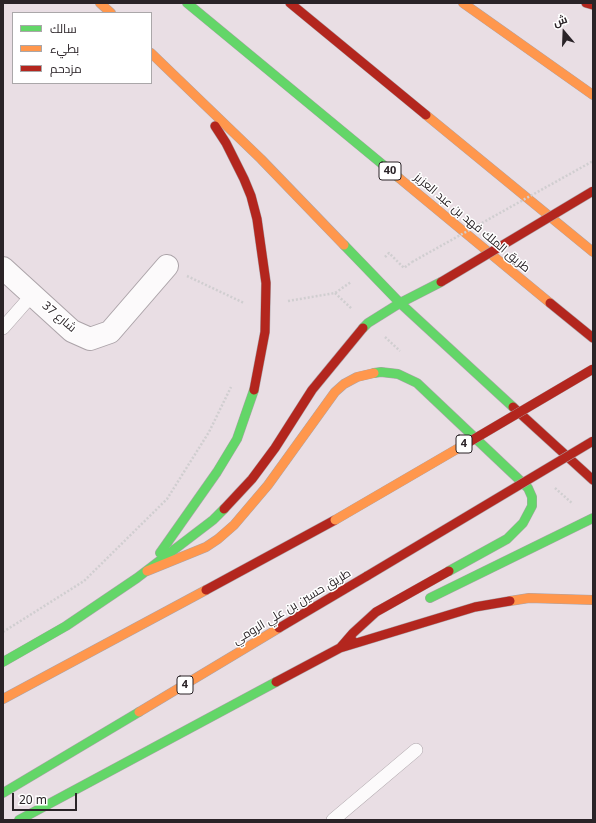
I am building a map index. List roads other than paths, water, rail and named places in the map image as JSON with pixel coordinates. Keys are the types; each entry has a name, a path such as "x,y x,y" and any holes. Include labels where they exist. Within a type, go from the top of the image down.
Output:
{"highway":[{"path":"100,3 110,12"},
{"name":"طريق الملك فهد بن عبد العزيز","path":"187,3 593,338"},
{"path":"290,3 593,252"},
{"path":"463,3 593,95"},
{"path":"586,3 593,5"},
{"path":"152,53 261,159 400,303 593,480"},
{"path":"147,571 209,483 237,439 253,396 258,376 265,332 267,305 265,262 252,196 226,143 215,126 161,62"},
{"path":"3,662 66,626 147,571 213,520 228,506 252,479 275,448 312,390 352,340 368,323 400,303 441,282 593,191"},
{"name":"4","path":"3,699 335,520 593,369"},
{"path":"147,571 206,547 234,525 268,485 335,392 344,384 357,377 381,372 404,376 418,383 528,488 532,497 532,506 523,523 507,539 376,612 353,633 340,648"},
{"name":"طريق حسين بن علي الرومي","path":"3,793 593,441"},
{"path":"421,603 593,518"},
{"path":"340,648 475,607 529,598 593,600"},
{"path":"19,820 381,626"}],"street":[{"name":"شارع 37","path":"3,268 72,331 90,339 110,332 167,266"}],"lane":[{"path":"3,328 32,294"},
{"path":"333,820 416,750"}]}
